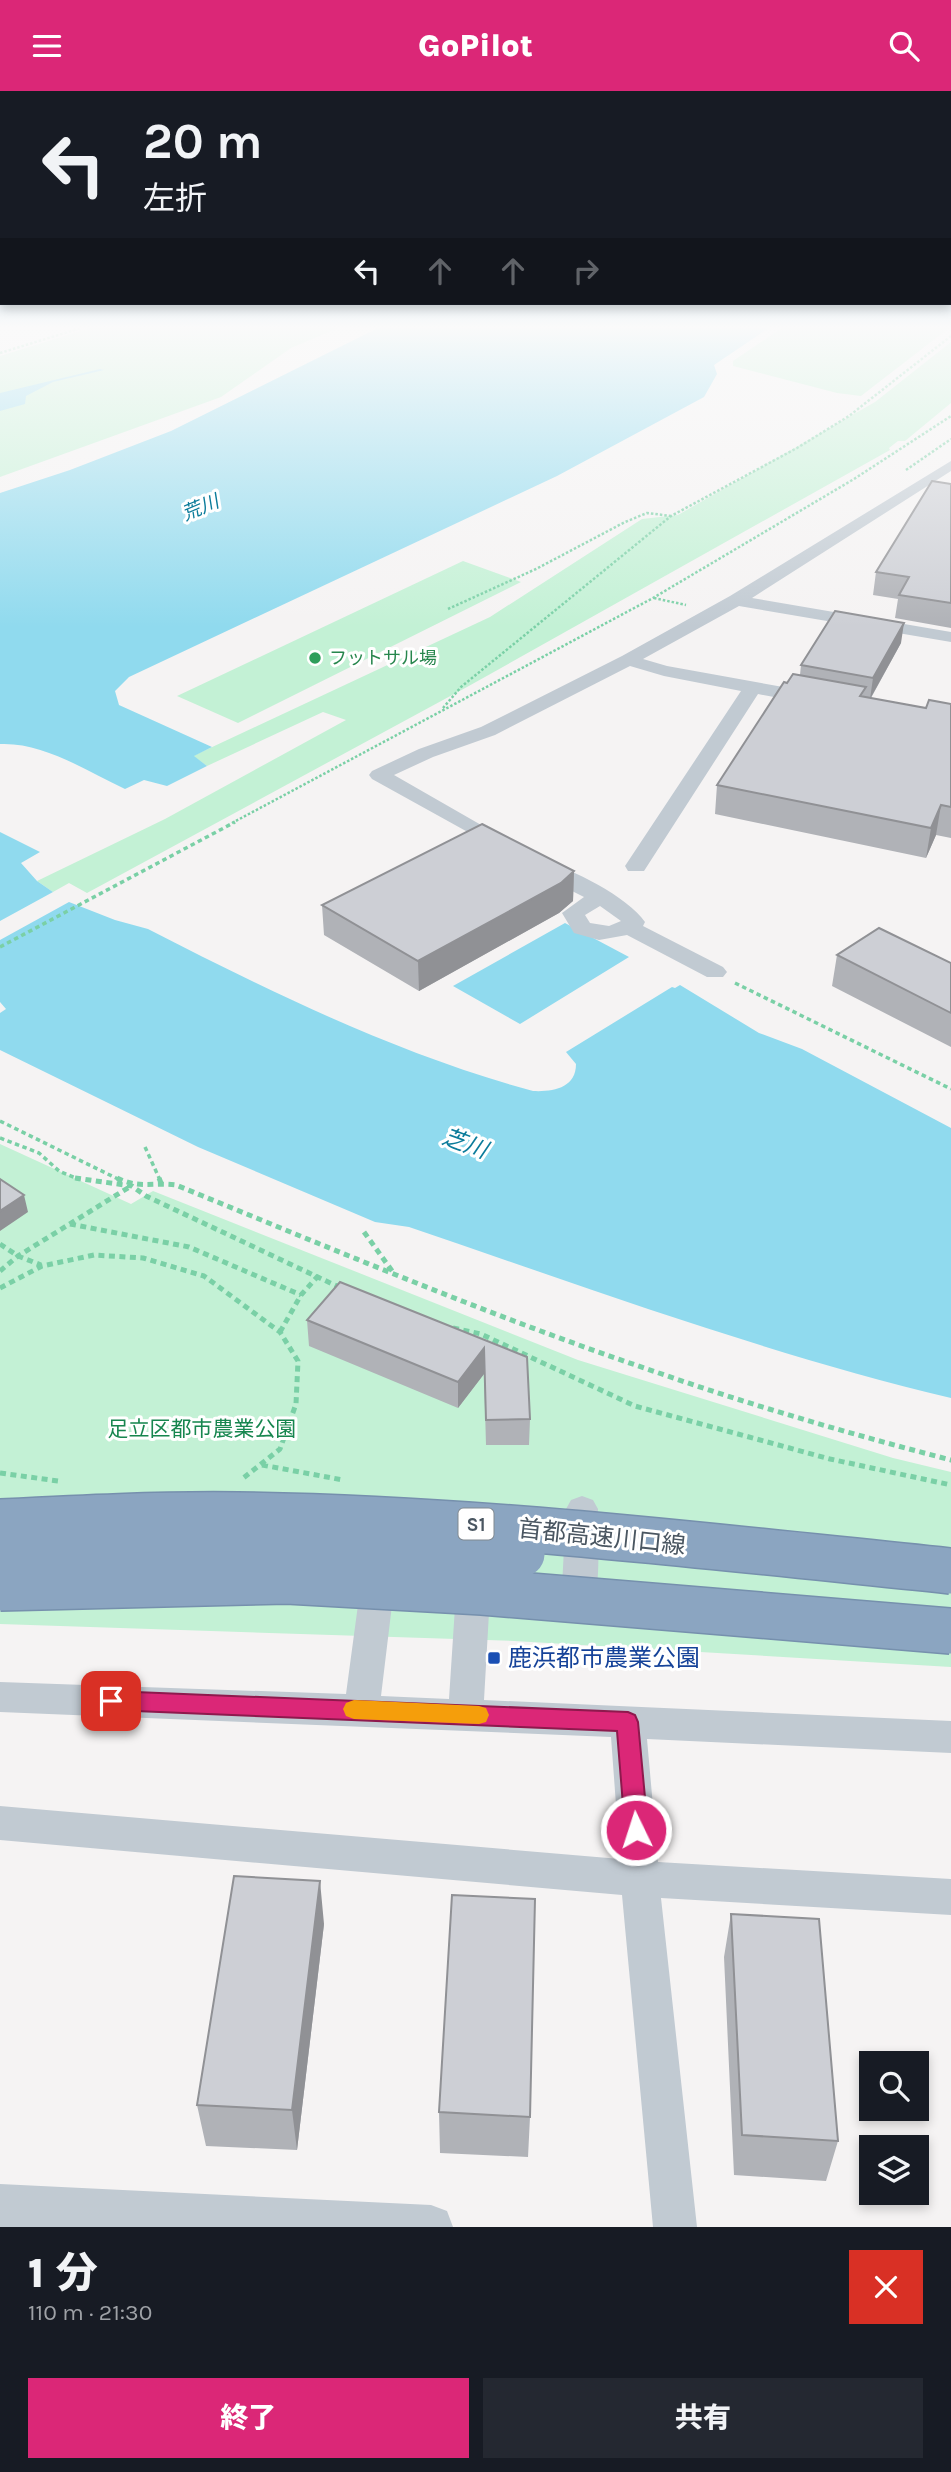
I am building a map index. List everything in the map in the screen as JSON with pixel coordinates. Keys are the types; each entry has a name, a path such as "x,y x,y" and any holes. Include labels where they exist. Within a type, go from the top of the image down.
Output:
{"highway":[{"name":"首都高速川口線","path":"0,1522 96,1517 308,1515 471,1524 951,1571"},
{"path":"0,1548 229,1542 513,1553 951,1595"},
{"path":"0,1588 287,1581 482,1592 951,1631"}],"street":[{"path":"598,897 573,913 578,924 599,935 618,933 634,922 631,915 379,775 426,753 488,731 628,660 736,600 951,465"},
{"path":"912,491 938,494"},
{"path":"736,600 951,637"},
{"path":"628,660 664,671 832,701"},
{"path":"636,866 753,687"},
{"path":"628,927 715,972"},
{"path":"362,1710 377,1590 558,1602 574,1597 579,1591 582,1509"},
{"path":"466,1714 473,1595"},
{"path":"0,1697 466,1714 951,1737"},
{"path":"628,1722 640,1879 676,2227"},
{"path":"0,1823 640,1879 951,1897"},
{"path":"0,2206 431,2227"}],"path":[{"path":"441,712 460,687 671,516 797,448 829,428"},
{"path":"0,947 441,712 726,556 933,428"},
{"path":"899,475 951,439"},
{"path":"448,609 536,569 625,522 647,513 671,516"},
{"path":"671,612 694,599"},
{"path":"715,972 951,1089"},
{"path":"0,1121 132,1186 146,1196 352,1293"},
{"path":"0,1138 39,1153 60,1171 78,1180 132,1186 161,1183 176,1185 396,1275 716,1394 870,1440 951,1460"},
{"path":"145,1147 161,1183"},
{"path":"0,1271 18,1256 132,1186"},
{"path":"70,1224 189,1247 301,1295"},
{"path":"364,1232 396,1275"},
{"path":"0,1244 18,1256 42,1266"},
{"path":"0,1288 42,1266 93,1255 143,1258 204,1276 280,1332 298,1361 296,1404 280,1449 241,1480"},
{"path":"280,1332 301,1295 318,1276"},
{"path":"445,1327 481,1334 635,1406 830,1459 951,1485"}],"green space":[{"path":"0,428 136,428 0,477"},
{"path":"830,428 921,428 905,441 898,441 890,450 467,687 87,893 69,883 53,892 37,881 165,819 346,720 323,712 207,766 193,756 490,617 642,519 678,515"},
{"name":"フットサル場","path":"463,561 521,582 238,723 177,696"},
{"name":"足立区都市農業公園","path":"0,1144 131,1204 153,1191 578,1360 893,1458 951,1472 951,1667 514,1641 0,1624"}],"water":[{"name":"荒川","path":"178,428 647,428 557,476 129,677 115,691 119,705 212,747 194,756 207,766 167,786 144,780 125,789 49,753 0,744 0,493 70,470"},
{"path":"0,832 40,852 21,863 37,881 53,892 0,921"},
{"name":"芝川","path":"69,902 115,920 148,929 289,999 384,1040 433,1059 533,1091 548,1091 568,1083 575,1072 576,1064 566,1052 672,987 680,985 759,1033 802,1049 951,1128 951,1398 882,1381 746,1341 409,1227 375,1222 198,1147 0,1050 0,1013 6,1009 0,1002 0,940"},
{"path":"565,923 629,957 520,1024 453,986"}],"building":[{"path":"932,481 951,484 951,603 899,595 909,577 876,572"},
{"path":"835,611 904,623 873,678 801,665"},
{"path":"793,674 866,687 860,696 926,708 929,700 951,704 951,807 941,805 931,828 717,785 784,682 787,683"},
{"path":"482,824 574,871 561,883 418,961 322,905"},
{"path":"879,928 951,963 951,1013 837,955"},
{"path":"0,1179 24,1195 0,1211"},
{"path":"340,1282 527,1357 530,1419 486,1420 484,1348 458,1382 307,1320"},
{"path":"234,1876 320,1881 292,2110 197,2105"},
{"path":"452,1895 535,1899 530,2117 439,2112"},
{"path":"731,1914 819,1919 838,2141 742,2135"}],"slow traffic":[{"path":"354,1709 479,1715"}],"place":[{"name":"フットサル場","path":"315,658"},
{"name":"鹿浜都市農業公園","path":"494,1658"}],"route":[{"path":"111,1701 628,1722 636,1830"}]}
